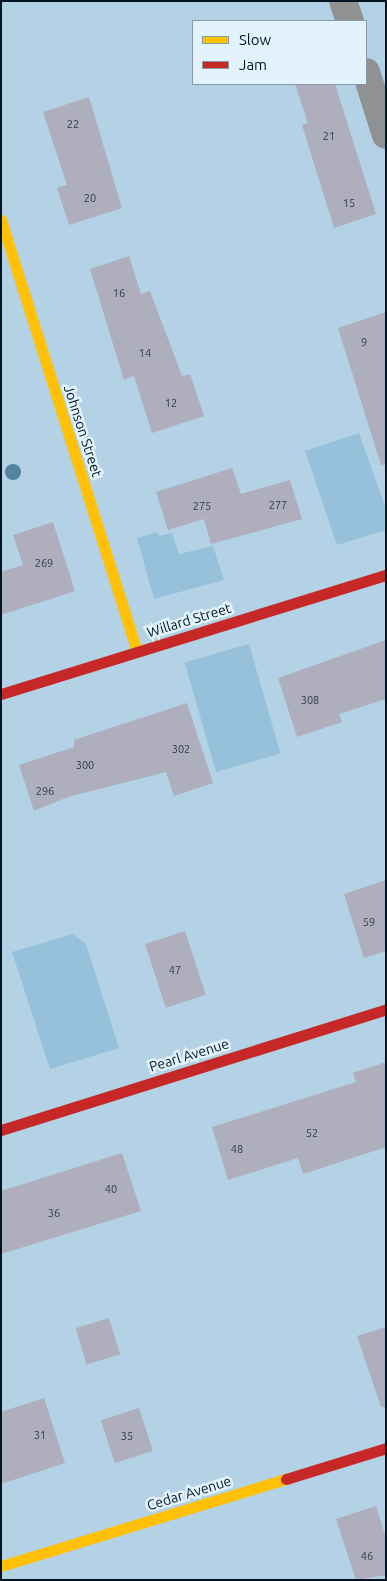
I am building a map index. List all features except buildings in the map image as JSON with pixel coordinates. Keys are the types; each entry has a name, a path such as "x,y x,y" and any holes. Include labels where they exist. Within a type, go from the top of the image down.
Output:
{"street":[{"path":"344,1 350,20"},
{"path":"367,75 386,135"},
{"name":"Johnson Street","path":"1,220 137,652"},
{"name":"Willard Street","path":"1,694 386,575"},
{"name":"Pearl Avenue","path":"1,1130 386,1009"},
{"name":"Cedar Avenue","path":"1,1566 386,1448"}],"shaded area":[{"path":"359,433 386,509 386,530 337,545 305,451"},
{"path":"157,532 159,536 172,533 179,554 213,546 224,580 154,599 137,538"},
{"path":"249,644 280,754 216,772 185,662"},
{"path":"73,934 86,944 119,1048 50,1069 12,952"}],"traffic: slow":[{"path":"1,220 137,652"},
{"path":"1,1566 286,1479"}],"traffic: jam":[{"path":"1,694 386,575"},
{"path":"1,1130 386,1009"},
{"path":"286,1479 386,1448"}]}
